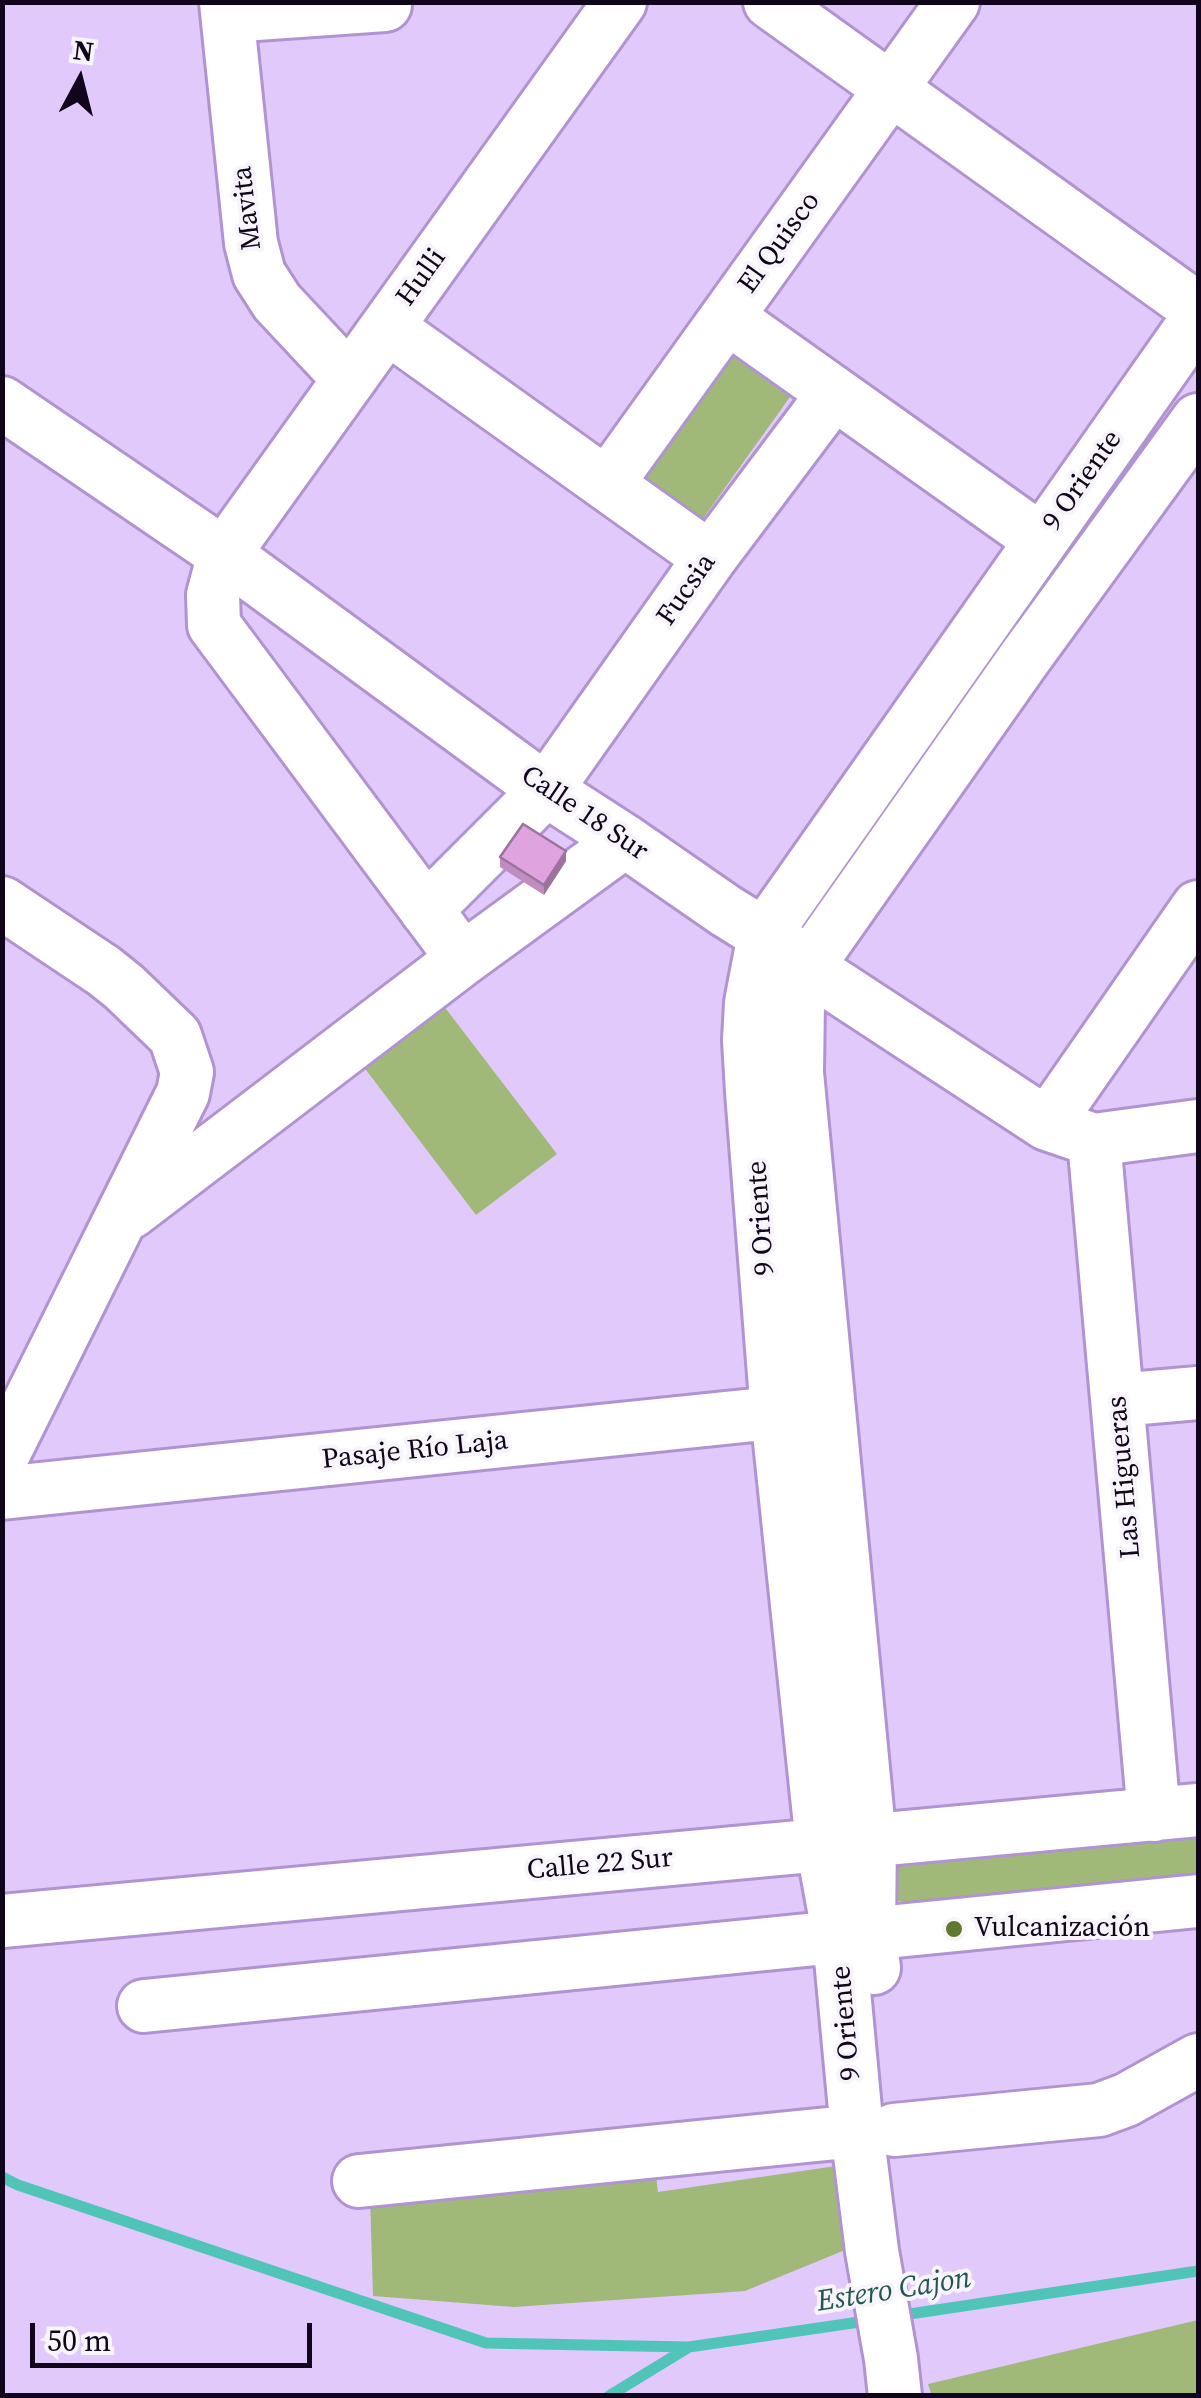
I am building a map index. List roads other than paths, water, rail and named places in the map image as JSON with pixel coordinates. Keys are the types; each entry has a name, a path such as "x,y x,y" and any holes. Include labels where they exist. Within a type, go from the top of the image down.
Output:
{"street":[{"name":"Hulli","path":"224,554 620,2"},
{"path":"770,2 1198,308"},
{"name":"El Quisco","path":"607,484 953,2"},
{"path":"227,10 385,5"},
{"name":"Mavita","path":"227,10 251,243 259,274 277,302 349,379"},
{"path":"727,317 1040,540"},
{"name":"9 Oriente","path":"893,2377 872,2251 876,2130 802,1410 750,1040 751,1002 764,935 1198,318"},
{"path":"387,327 710,558"},
{"name":"Fucsia","path":"426,910 508,841 834,392"},
{"name":"Calle 18 Sur","path":"2,403 224,554 546,790 810,964 824,978 1070,1132"},
{"name":"9 Oriente","path":"802,1410 798,1002 810,964 1198,420"},
{"path":"224,554 213,595 214,625 463,959"},
{"path":"980,630 1024,659"},
{"path":"118,1222 563,878 625,841"},
{"path":"2,903 114,979 174,1036 187,1072 183,1093 2,1457"},
{"path":"1070,1132 1198,907"},
{"path":"1070,1132 1198,1126"},
{"name":"Las Higueras","path":"1070,1132 1118,1400 1176,1813"},
{"path":"1118,1400 1198,1393"},
{"name":"Pasaje Río Laja","path":"2,1493 802,1410"},
{"name":"Calle 22 Sur","path":"2,1922 1176,1813"},
{"path":"144,2006 1198,1902"},
{"path":"359,2181 1099,2110 1126,2100 1198,2060"}],"waterway":[{"path":"2,2177 486,2343 689,2347"},
{"name":"Estero Cajon","path":"896,2316 1198,2271"},
{"name":"Estero Cajon","path":"609,2396 689,2347 873,2320"}],"place":[{"name":"Vulcanización","path":"954,1929"}]}
